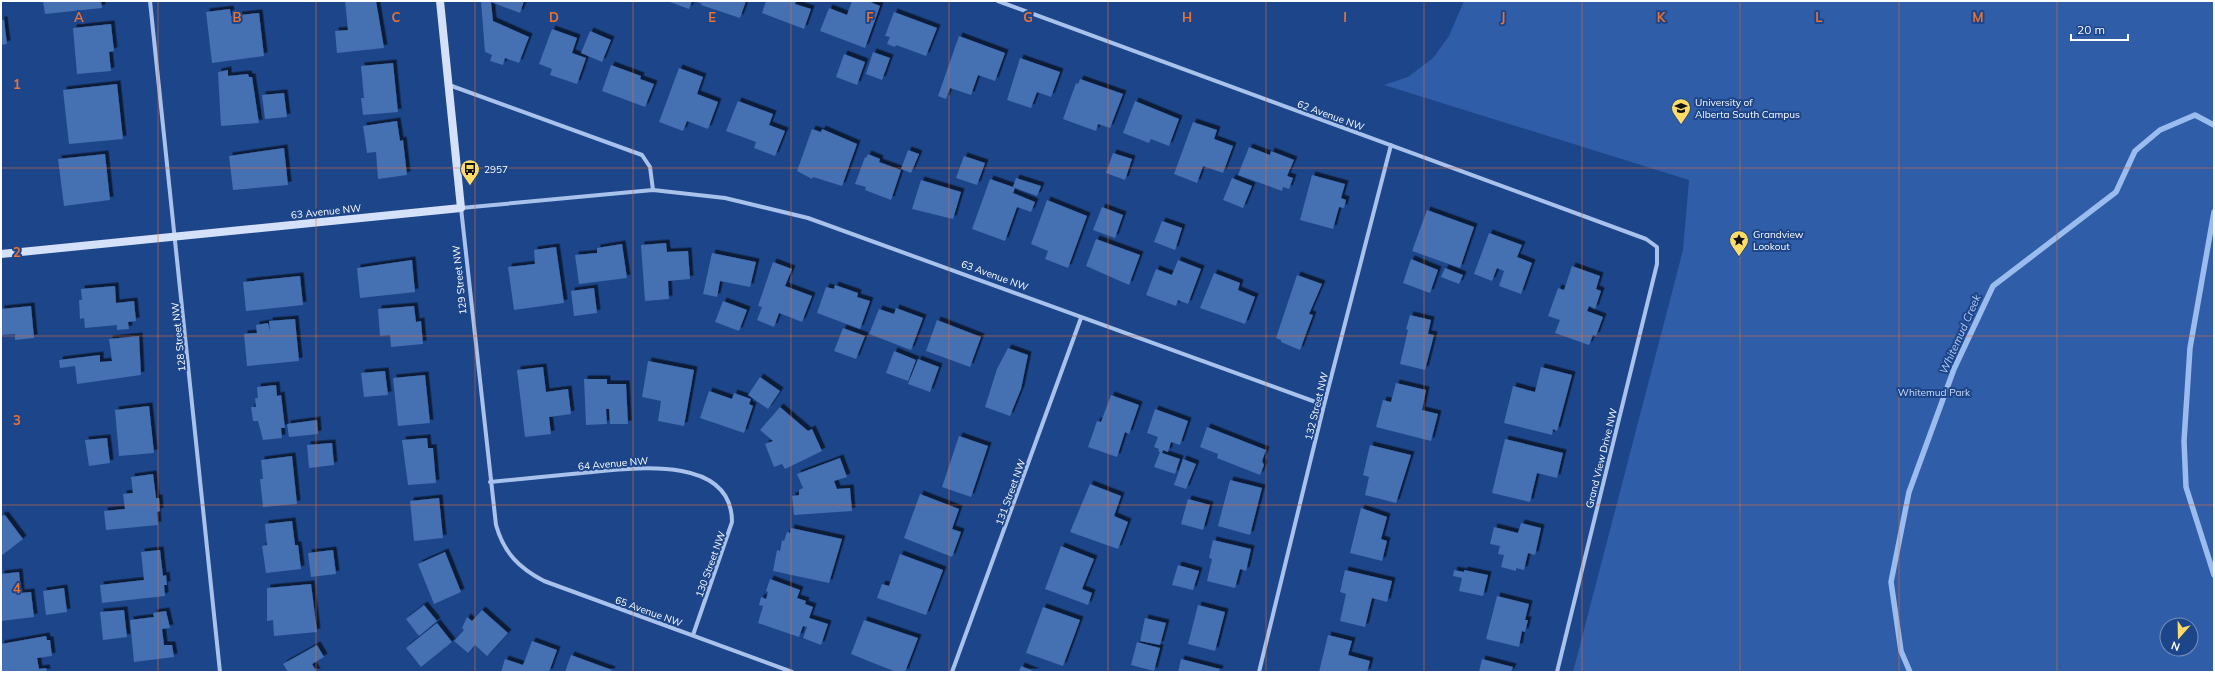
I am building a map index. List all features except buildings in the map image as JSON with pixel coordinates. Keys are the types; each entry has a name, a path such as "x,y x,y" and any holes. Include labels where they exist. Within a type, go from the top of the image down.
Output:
{"street":[{"name":"128 Street NW","path":"150,1 220,672"},
{"name":"129 Street NW","path":"440,1 490,482 496,526 508,554"},
{"name":"62 Avenue NW","path":"998,1 1646,238 1657,247"},
{"path":"449,85 642,155 650,167 653,190"},
{"name":"132 Street NW","path":"1259,672 1324,405 1391,145"},
{"name":"63 Avenue NW","path":"1,254 653,190 725,198 808,218 1324,405"},
{"name":"Grand View Drive NW","path":"1556,672 1657,264 1657,247"},
{"name":"131 Street NW","path":"952,672 1082,318"},
{"name":"64 Avenue NW","path":"490,482 650,467 691,474 706,479 718,486 728,498"},
{"name":"130 Street NW","path":"693,635 732,522 732,508 728,498"},
{"name":"65 Avenue NW","path":"508,554 528,573 544,581 792,672"}],"green space":[{"name":"Whitemud Park","path":"1464,1 2214,1 2214,672 1573,672 1683,250 1689,180 1384,85 1408,77 1433,58 1449,36"}],"waterway":[{"name":"Whitemud Creek","path":"1910,672 1901,651 1891,582 1909,492 1954,369 1993,286 2116,192 2135,151 2160,130 2195,115 2214,125"},
{"name":"Whitemud Creek","path":"2214,212 2190,348 2184,441 2186,487 2214,575"}],"place":[{"name":"University of Alberta South Campus","path":"1681,125"},
{"name":"2957","path":"470,186"},
{"name":"Grandview Lookout","path":"1739,257"}]}
